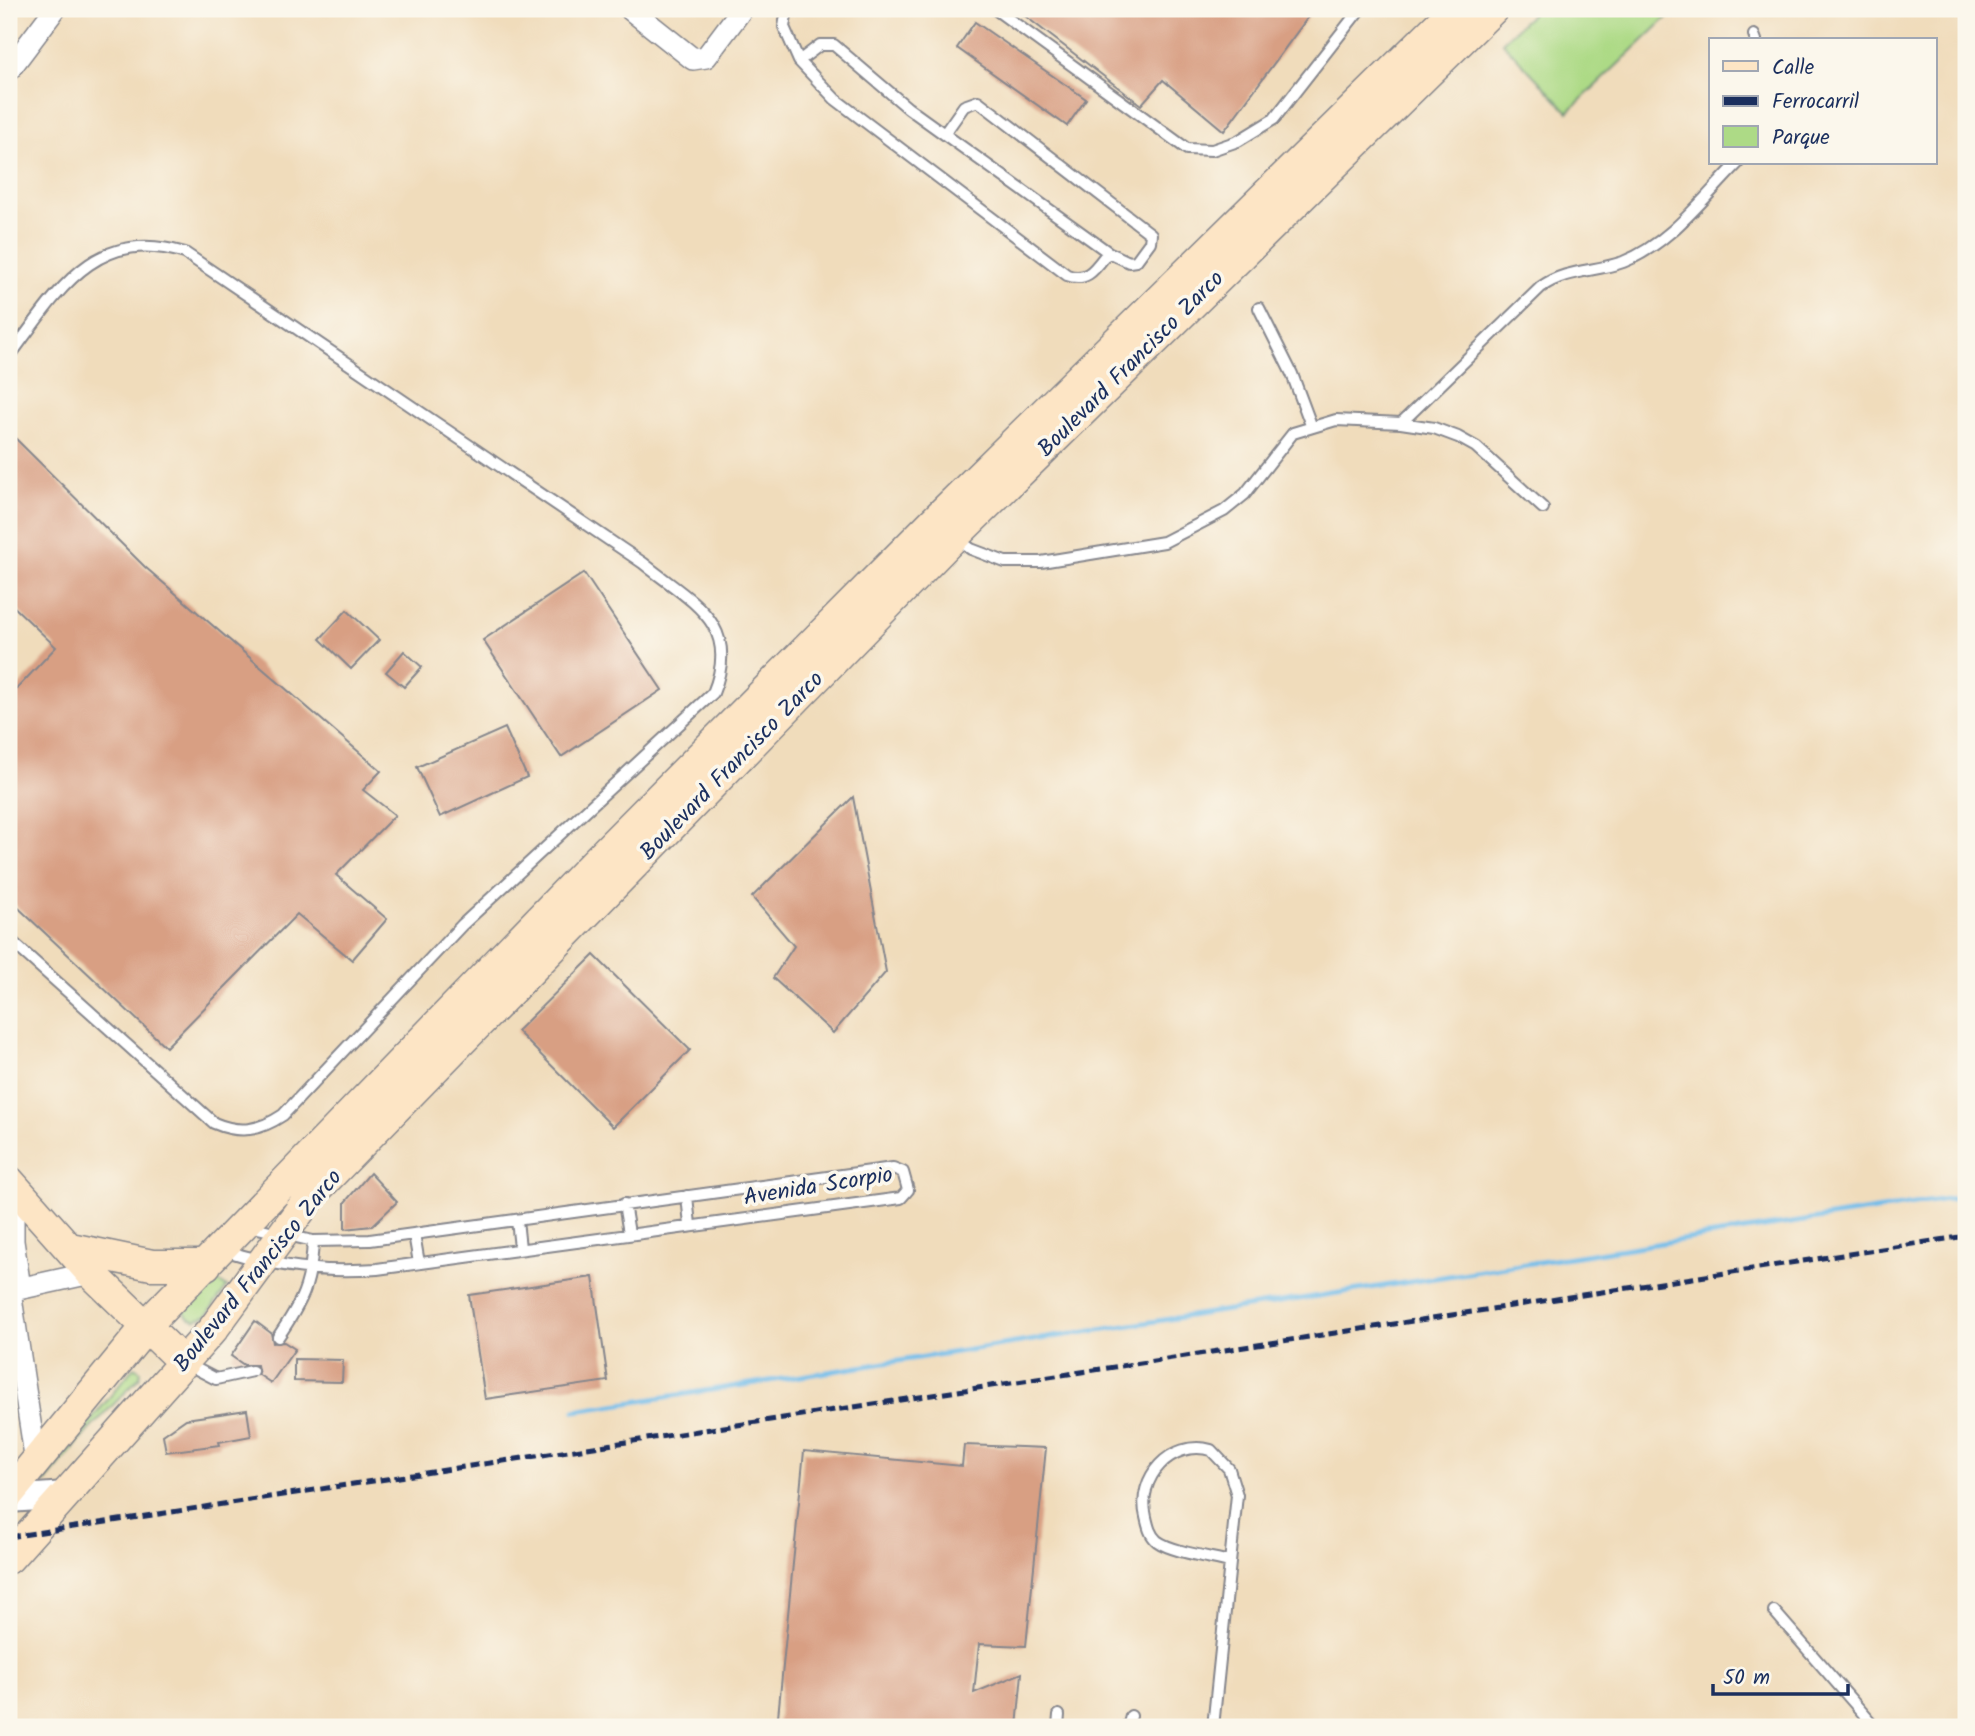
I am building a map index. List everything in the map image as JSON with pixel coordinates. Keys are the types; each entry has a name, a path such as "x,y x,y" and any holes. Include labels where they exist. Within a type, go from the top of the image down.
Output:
{"main road":[{"name":"Boulevard Francisco Zarco","path":"9,1497 146,1328 243,1225 603,875 934,545 1004,470 1196,280 1455,9"},
{"name":"Boulevard Francisco Zarco","path":"1196,280 1493,9"},
{"name":"Boulevard Francisco Zarco","path":"934,545 1004,470"},
{"name":"Boulevard Francisco Zarco","path":"9,1558 184,1363 264,1262 298,1238 313,1193 603,875"},
{"path":"11,1184 91,1273 184,1363"},
{"path":"70,1248 152,1265 213,1257"}],"street":[{"path":"9,70 15,48 55,9"},
{"path":"631,9 693,59 706,57 742,9"},
{"path":"11,1184 13,1290 36,1462"},
{"path":"13,1290 91,1273"},
{"path":"9,1497 66,1495"}],"lane":[{"path":"787,9 784,27 799,61 835,99 1067,275 1080,279 1090,274 1108,252"},
{"path":"995,9 1187,149 1204,152 1238,141 1274,119 1360,9"},
{"path":"799,61 820,45 834,45 908,108 945,132 1108,252 1129,262 1136,261 1150,242 1151,234 978,101 964,106 945,132"},
{"path":"1401,423 1541,287 1556,276 1622,262 1656,245 1737,164"},
{"path":"9,357 78,272 110,251 131,245 157,244 185,253 643,563 709,617 724,652 722,671 713,693 462,925 283,1115 269,1124 251,1131 230,1130 214,1123 10,943"},
{"path":"1259,308 1293,374 1311,425"},
{"path":"934,545 971,549 1005,562 1041,562 1164,542 1224,510 1245,494 1276,450 1293,433 1311,425 1336,420 1401,423 1434,428 1476,447 1543,508"},
{"name":"Avenida Scorpio","path":"213,1257 311,1270 377,1269 901,1198 908,1190 903,1172 893,1168 337,1243 298,1238 243,1225"},
{"path":"687,1196 690,1225"},
{"path":"624,1204 629,1233"},
{"path":"517,1220 520,1248"},
{"path":"414,1234 419,1263"},
{"path":"278,1337 306,1294 311,1270 298,1238"},
{"path":"184,1363 216,1379 252,1371"},
{"path":"1213,1727 1237,1495 1229,1469 1211,1450 1201,1447 1172,1456 1154,1468 1148,1477 1144,1511 1150,1531 1160,1543 1230,1562"},
{"path":"1773,1611 1875,1727"}],"green space":[{"path":"1537,9 1676,9 1568,112 1502,42"},
{"path":"210,1275 227,1287 207,1315 195,1320 188,1317 182,1309"},
{"path":"134,1367 141,1371 140,1377 88,1431 44,1484 44,1478"}],"building":[{"path":"1016,9 1314,9 1224,131 1163,80 1141,105"},
{"path":"975,22 1086,99 1067,126 957,48"},
{"path":"9,432 145,567 381,771 363,790 395,815 336,875 387,919 352,960 297,914 166,1047 9,899 9,697 56,647 9,602"},
{"path":"584,573 662,690 561,757 483,640"},
{"path":"347,610 379,640 351,669 320,639"},
{"path":"404,651 422,667 404,687 386,672"},
{"path":"505,728 527,777 440,817 417,767"},
{"path":"853,797 886,972 833,1033 773,978 794,946 752,897"},
{"path":"594,955 690,1050 613,1127 517,1031"},
{"path":"370,1173 397,1202 372,1226 345,1229 345,1202"},
{"path":"593,1277 608,1381 485,1399 469,1295"},
{"path":"255,1321 271,1333 273,1343 284,1342 295,1349 271,1383 259,1375 257,1365 244,1365 231,1356"},
{"path":"294,1359 343,1360 342,1382 294,1381"},
{"path":"247,1410 251,1436 219,1442 220,1445 166,1452 163,1435 186,1419"},
{"path":"964,1445 1046,1448 1026,1646 979,1644 974,1693 1022,1673 1017,1727 777,1727 804,1451 962,1466"}],"waterway":[{"path":"575,1411 1966,1196"}],"railway":[{"path":"9,1537 1966,1236"}]}
